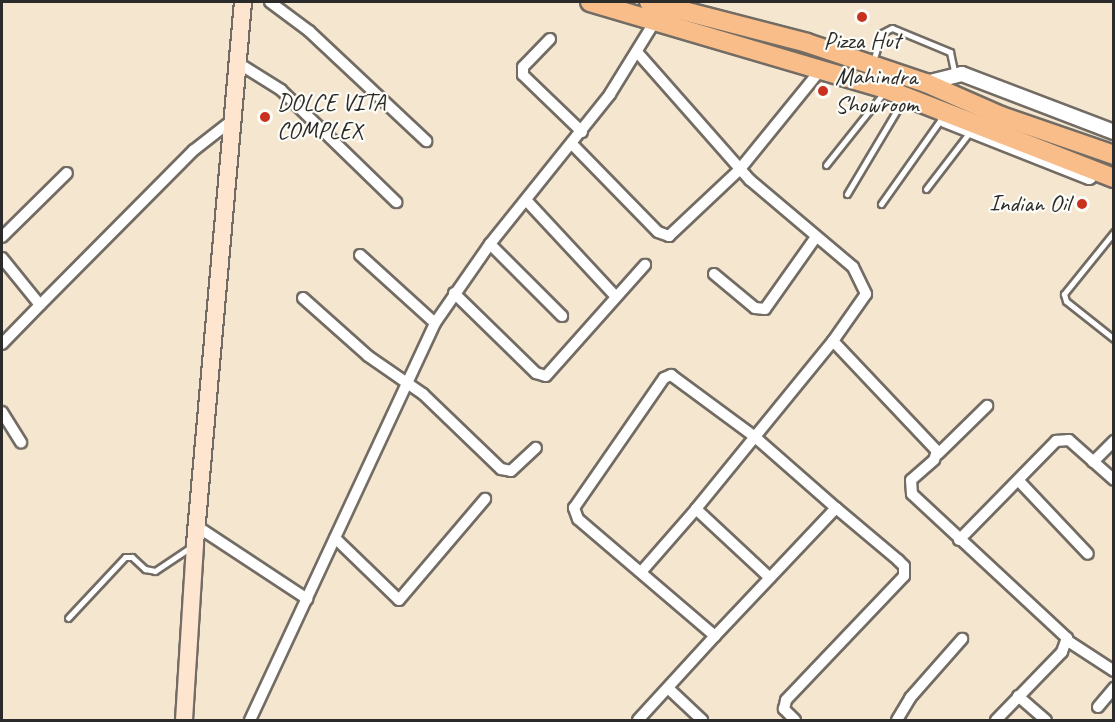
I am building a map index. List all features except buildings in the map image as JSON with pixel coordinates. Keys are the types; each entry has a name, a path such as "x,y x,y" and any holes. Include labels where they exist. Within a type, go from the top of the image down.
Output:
{"highway":[{"path":"590,2 657,7 807,43 926,83 959,98 1113,155"},
{"path":"657,7 905,96 946,116 1113,178"}],"main road":[{"path":"184,720 195,544 243,2"}],"street":[{"path":"270,2 309,31 426,141"},
{"path":"250,720 435,323 490,244 582,132 637,52 657,7"},
{"path":"550,39 527,62 523,75 582,132"},
{"path":"637,52 740,169 853,267 866,294 833,341 696,509 642,571"},
{"path":"238,63 281,90 396,202"},
{"path":"572,144 666,237 674,234 740,169 822,68"},
{"path":"926,83 955,75 974,78 1113,132"},
{"path":"946,116 969,133 1113,185"},
{"path":"2,344 194,150 231,122"},
{"path":"2,237 67,173"},
{"path":"526,201 616,297"},
{"path":"714,274 756,308 765,309 816,237"},
{"path":"490,244 562,316"},
{"path":"360,255 435,323"},
{"path":"2,258 40,305"},
{"path":"454,293 543,376 557,367 645,265"},
{"path":"303,298 368,356 407,382 506,471 514,469 537,448"},
{"path":"833,341 938,454"},
{"path":"715,636 642,571 578,519 574,508 664,378 676,376 755,437 904,566 904,576 786,700 784,709 795,720"},
{"path":"987,406 911,480 910,491 1068,641 1113,671"},
{"path":"2,412 21,443"},
{"path":"959,540 1059,440 1069,440 1113,480"},
{"path":"1093,462 1113,441"},
{"path":"1019,481 1088,554"},
{"path":"335,538 399,600 485,499"},
{"path":"638,720 836,508"},
{"path":"696,509 770,578"},
{"path":"198,527 307,599"},
{"path":"897,720 904,706 962,639"},
{"path":"996,720 1062,652 1068,641"},
{"path":"668,688 702,720"},
{"path":"1098,706 1113,688"},
{"path":"1018,696 1046,720"}],"lane":[{"path":"872,66 882,33 892,28 950,52 955,75"},
{"path":"826,165 886,89"},
{"path":"847,194 905,96"},
{"path":"881,204 946,116"},
{"path":"926,189 969,133"},
{"path":"1113,232 1064,296 1113,339"},
{"path":"68,618 125,557 132,557 145,569 155,571 195,544"}],"place":[{"name":"Pizza Hut","path":"862,17"},
{"name":"Mahindra Showroom","path":"823,91"},
{"name":"DOLCE VITA COMPLEX","path":"265,117"},
{"name":"Indian Oil","path":"1082,204"}]}
